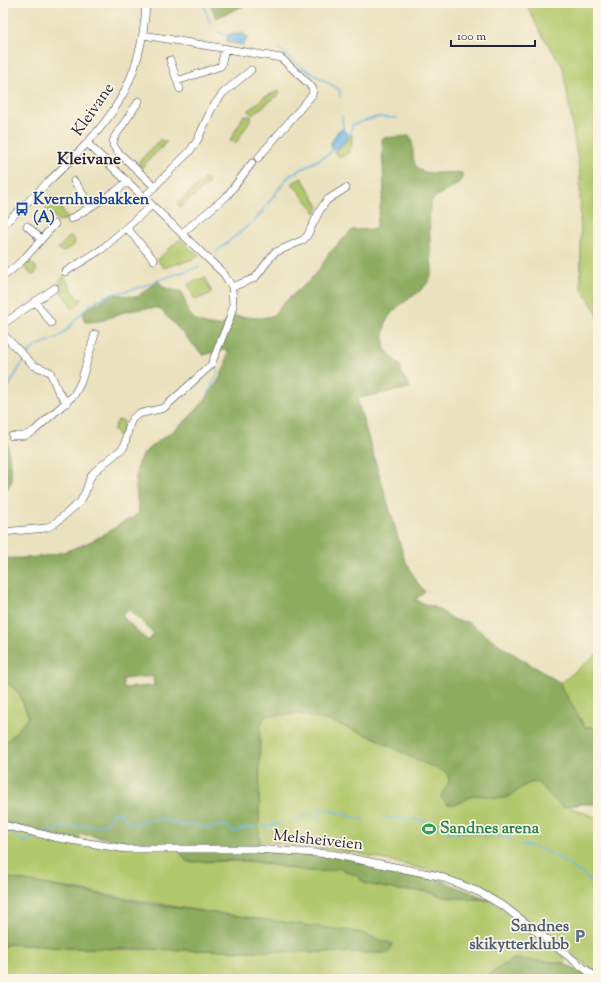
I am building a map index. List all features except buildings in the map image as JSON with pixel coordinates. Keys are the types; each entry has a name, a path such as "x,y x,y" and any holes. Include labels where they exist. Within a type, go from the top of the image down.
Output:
{"street":[{"name":"Kleivane","path":"3,225 88,144 113,113 126,90 135,68 143,35 146,3"},
{"path":"143,35 281,58 313,89 312,95 258,158"},
{"path":"177,81 221,66 225,48"},
{"path":"170,60 180,89"},
{"path":"144,197 176,167 193,146 212,108 223,93 251,70"},
{"path":"139,101 109,146 155,187"},
{"path":"3,532 46,528 60,520 82,499 90,478 94,472 124,447 130,423 133,418 138,414 164,408 211,366 232,312 232,287 224,274 88,144"},
{"path":"182,233 227,196 252,163"},
{"path":"74,181 91,206"},
{"path":"72,219 116,191 128,181"},
{"path":"232,287 255,278 278,250 303,240 307,236 320,210 327,200 346,188"},
{"path":"65,272 102,248 152,205"},
{"path":"3,277 23,260 55,224"},
{"path":"27,226 41,239"},
{"path":"127,228 154,260"},
{"path":"3,324 55,288"},
{"path":"35,302 51,323"},
{"path":"3,334 33,365 50,372 58,391 67,403"},
{"path":"12,436 24,436 34,431 67,403 81,382 95,334"},
{"name":"Melsheiveien","path":"3,825 90,844 137,850 255,849 304,851 355,858 439,876 457,882 498,902 598,979"}],"green space":[{"path":"210,3 250,3 216,18"},
{"path":"526,3 598,3 598,321 597,313 581,287 580,175 563,67 540,32"},
{"path":"278,91 281,93 252,115 248,111 263,98"},
{"path":"244,115 252,117 236,143 230,141"},
{"path":"352,134 349,151 344,156 340,157 334,152"},
{"path":"410,136 414,161 417,167 421,170 434,173 462,173 462,178 459,182 455,186 435,197 430,206 429,223 432,272 429,280 418,293 396,308 390,315 385,325 384,348 401,367 401,373 410,386 409,388 359,398 358,403 404,558 417,582 425,592 415,600 436,608 455,620 467,622 510,652 561,683 561,687 585,727 593,727 598,732 598,804 582,804 562,807 537,782 527,784 511,795 503,798 498,799 477,795 458,803 447,804 441,798 449,782 448,776 445,772 414,759 375,738 329,721 299,714 265,716 260,728 259,848 329,855 440,880 490,900 445,897 425,891 398,890 366,884 357,876 339,868 329,871 306,871 249,861 187,862 175,845 139,847 139,844 80,834 79,840 3,823 3,746 29,717 19,693 3,679 3,558 35,557 64,552 92,541 139,513 136,473 139,461 149,448 182,424 201,405 217,383 227,360 228,349 203,355 159,308 130,311 104,320 91,322 85,322 83,317 85,310 113,294 137,297 158,281 165,288 182,292 190,314 197,321 203,323 219,326 231,316 261,318 272,316 289,298 308,282 321,267 329,253 352,230 374,229 376,227 384,190 383,138","holes":["129,609 154,634 148,641 122,616","153,676 154,686 123,688 123,679"]},
{"path":"159,140 167,142 141,168 137,164"},
{"path":"206,178 209,183 181,207 177,204"},
{"path":"302,178 319,207 316,213 292,183"},
{"path":"55,198 68,219 59,221 45,209"},
{"path":"70,236 75,240 74,245 62,252 58,249"},
{"path":"180,239 199,256 164,268 157,260"},
{"path":"28,261 36,267 36,273 32,275 23,266"},
{"path":"64,276 78,299 83,299 73,309 57,286"},
{"path":"205,277 212,293 195,300 188,284"},
{"path":"118,420 124,421 122,439 113,430"},
{"path":"3,438 7,440 12,481 6,491 3,492"},
{"path":"598,653 598,700 595,717 598,719 598,732 593,727 585,727 561,687 561,683"},
{"path":"3,679 19,693 29,718 3,746"},
{"name":"Sandnes arena","path":"258,705 372,728 490,792 508,799 516,786 519,784 527,781 539,780 558,803 598,818 598,973 560,946 496,895 460,878 357,853 259,841"},
{"path":"3,823 79,840 139,847 175,845 188,862 249,861 291,868 339,868 357,876 366,884 398,890 425,891 445,897 490,900 566,959 563,963 513,959 483,979 3,979 3,947 8,944 67,948 388,953 393,944 3,877"},
{"path":"3,877 156,905 358,932 393,944 388,953 67,948 8,944 3,947"},
{"path":"513,959 563,963 592,979 483,979"}],"water":[{"path":"229,34 244,34 248,37 243,45 226,42"},
{"path":"343,129 349,136 341,146 338,146 339,148 336,150 332,149 331,143 338,131"}],"waterway":[{"path":"203,3 210,22"},
{"path":"219,32 227,36"},
{"path":"279,49 300,66 340,90 340,97"},
{"path":"342,116 343,129"},
{"path":"347,136 351,133 352,125 377,117 397,118"},
{"path":"216,252 256,219 289,176 329,154 334,148"},
{"path":"27,355 39,345 61,335 91,304 96,301 107,296 134,289 199,267"},
{"path":"3,396 24,360"},
{"path":"208,395 218,372 216,368"},
{"path":"293,820 309,815 319,819 321,812 319,808 364,820"},
{"path":"42,832 57,831 59,827 99,826 108,822 112,813 120,812 126,820 135,825 146,820 163,819 184,826 192,824 206,828 226,825 234,832 247,827 256,827"},
{"path":"386,818 422,821 456,833 469,831 479,835 500,836 511,839"},
{"path":"263,827 283,823"},
{"path":"3,831 12,833 24,842 38,836"},
{"path":"520,845 531,846 552,854 598,886"}],"place":[{"name":"Kvernhusbakken (A)","path":"22,209"},
{"name":"Sandnes arena","path":"429,829"},
{"name":"Sandnes skikytterklubb","path":"580,936"}],"district":[{"name":"Kleivane","path":"89,160"}]}
